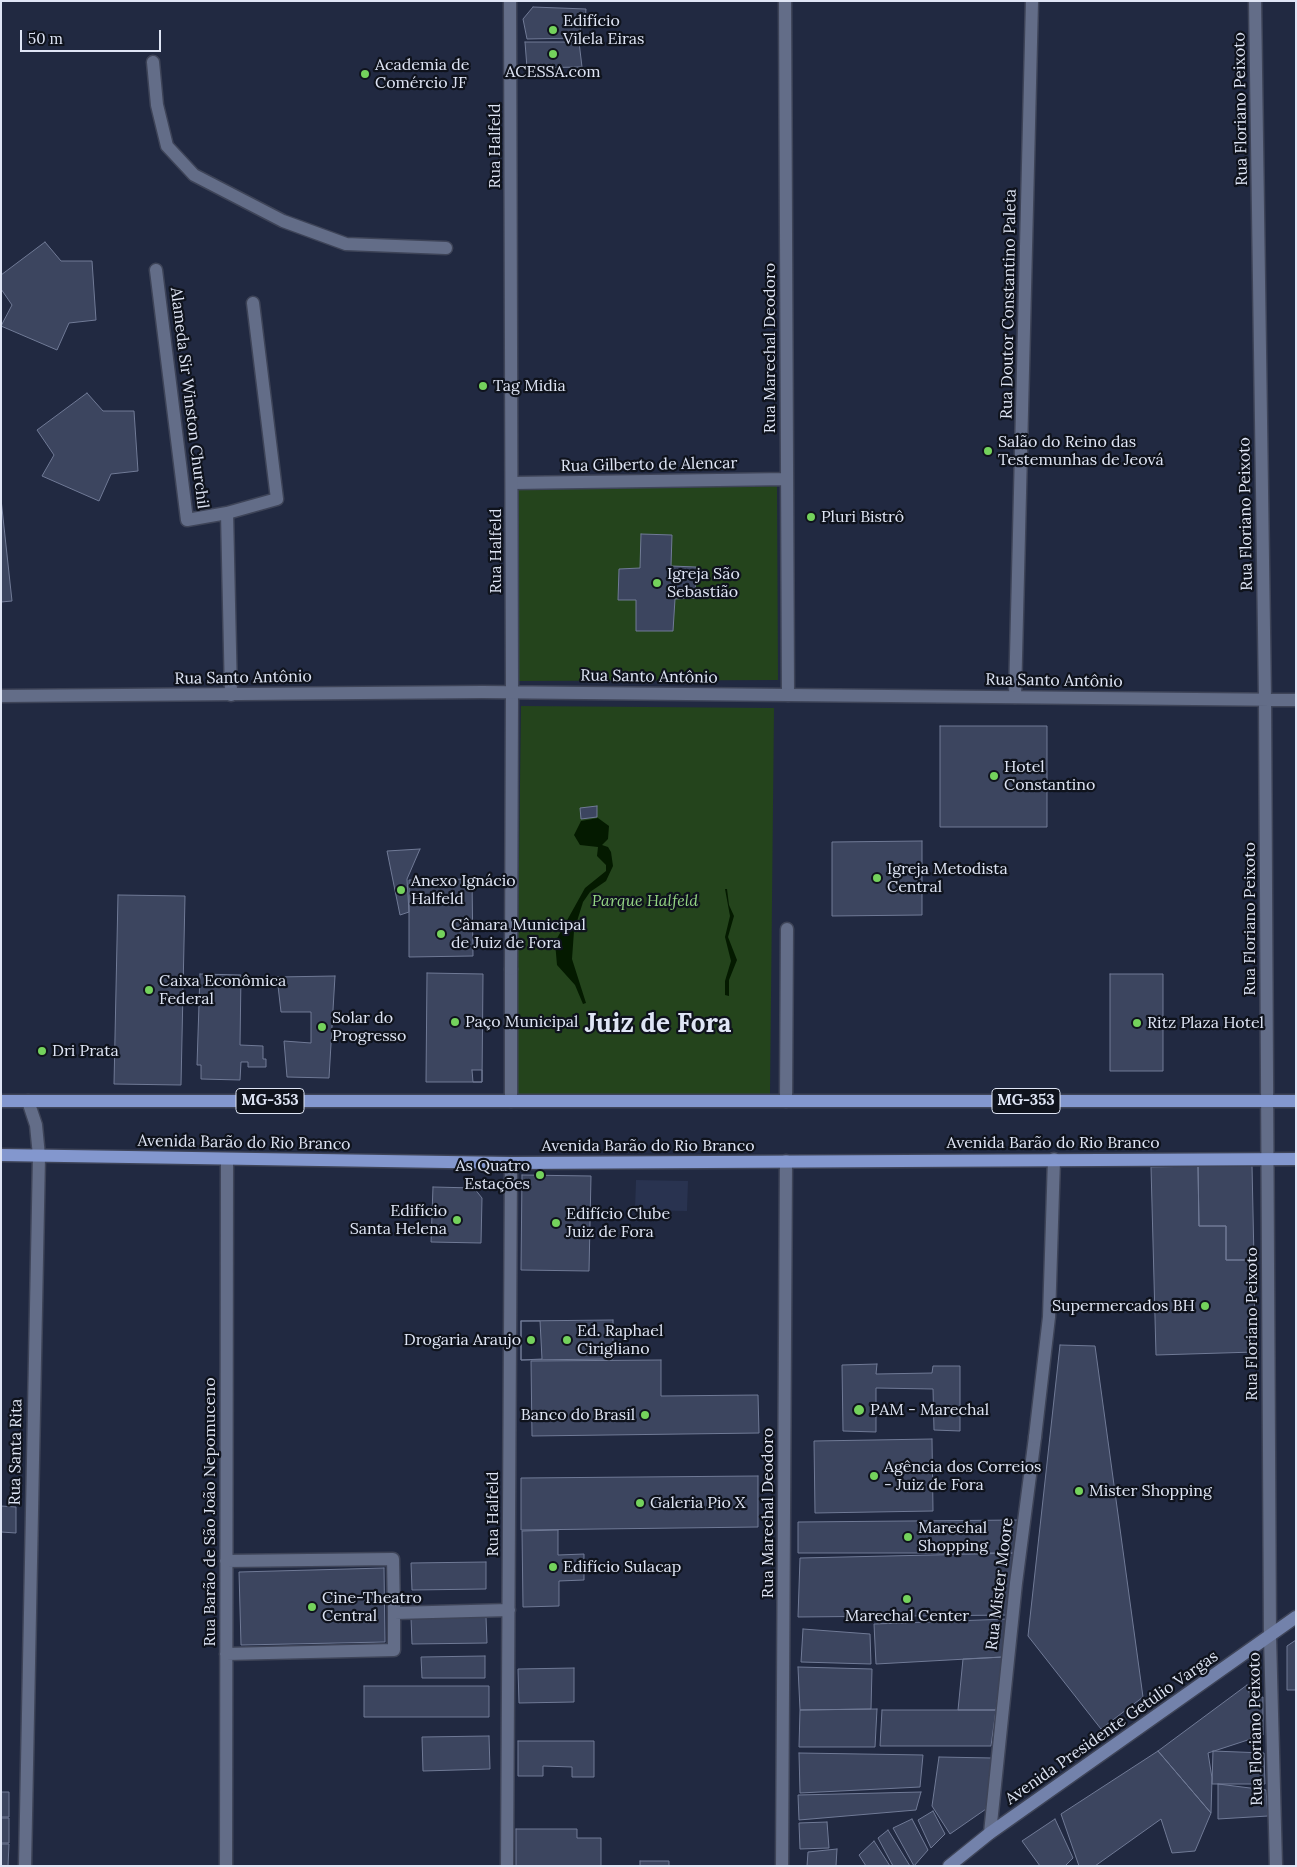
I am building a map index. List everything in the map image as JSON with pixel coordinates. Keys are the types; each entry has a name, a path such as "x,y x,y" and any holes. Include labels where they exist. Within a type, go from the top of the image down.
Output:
{"main road":[{"name":"MG-353","path":"1,1101 1296,1101"},
{"name":"Avenida Barão do Rio Branco","path":"1,1156 511,1163 1296,1158"},
{"name":"Avenida Presidente Getúlio Vargas","path":"949,1866 990,1833 1296,1618"}],"street":[{"name":"Rua Halfeld","path":"510,1 512,483 511,1101"},
{"name":"Rua Marechal Deodoro","path":"785,1 788,695"},
{"name":"Rua Doutor Constantino Paleta","path":"1015,697 1032,1"},
{"name":"Rua Floriano Peixoto","path":"1256,1 1264,700 1270,1637 1276,1866"},
{"path":"153,62 157,105 167,146 194,175 283,222 346,244 446,248"},
{"name":"Alameda Sir Winston Churchil","path":"156,270 188,520 227,513 277,499 253,303"},
{"name":"Rua Gilberto de Alencar","path":"512,483 788,479"},
{"name":"Alameda Sir Winston Churchil","path":"227,513 232,695"},
{"name":"Rua Santo Antônio","path":"1,696 512,692 1296,700"},
{"path":"786,1101 787,929"},
{"name":"Rua Santa Rita","path":"25,1866 39,1156 36,1125 28,1101"},
{"name":"Rua Barão de São João Nepomuceno","path":"226,1866 227,1159"},
{"name":"Rua Mister Moore","path":"990,1833 1016,1583 1049,1317 1054,1159"},
{"name":"Rua Marechal Deodoro","path":"782,1866 786,1161"},
{"name":"Rua Halfeld","path":"507,1866 511,1163"},
{"path":"226,1561 393,1559 394,1613 394,1650 226,1654"},
{"path":"394,1613 509,1610"}],"shaded area":[{"path":"598,818 609,826 608,839 602,845 608,847 611,852 613,866 606,881 590,892 583,902 574,931 572,959 586,1003 583,1004 575,985 557,965 555,942 585,888 606,871 606,865 597,856 598,847 580,845 574,835 581,821"},
{"path":"725,889 727,889 729,905 734,916 728,937 737,960 729,980 729,996 725,995 725,981 731,961 725,937 730,916"},
{"path":"636,1180 688,1181 687,1211 635,1210"}],"green space":[{"path":"777,486 778,680 517,681 516,487"},
{"name":"Parque Halfeld","path":"521,706 774,708 770,1094 516,1095"}],"building":[{"name":"Edifício Vilela Eiras","path":"533,7 586,9 585,22 581,22 580,38 527,39 523,19"},
{"name":"ACESSA.com","path":"525,42 579,42 582,67 527,68"},
{"path":"45,242 61,261 92,261 96,320 69,323 57,350 1,326 12,305 1,289 1,275"},
{"path":"87,393 103,411 134,411 138,471 111,474 99,501 42,476 54,455 37,430"},
{"path":"1,499 12,601 1,602"},
{"name":"Igreja São Sebastião","path":"641,534 672,535 671,566 696,567 695,598 675,599 673,631 636,631 636,600 618,600 619,569 640,568"},
{"name":"Hotel Constantino","path":"940,726 1047,726 1047,827 940,827"},
{"path":"597,806 597,817 581,819 580,808"},
{"name":"Igreja Metodista Central","path":"922,841 922,915 832,916 832,842"},
{"name":"Anexo Ignácio Halfeld","path":"420,849 407,879 409,912 400,915 387,851"},
{"name":"Câmara Municipal de Juiz de Fora","path":"472,879 473,956 409,957 409,880"},
{"name":"Caixa Econômica Federal","path":"118,895 185,896 181,1085 114,1084"},
{"name":"Paço Municipal","path":"427,973 483,974 482,1082 426,1082"},
{"path":"200,974 241,975 240,1045 263,1046 263,1059 266,1059 266,1067 248,1067 248,1062 241,1062 240,1080 201,1079 201,1065 197,1065"},
{"name":"Ritz Plaza Hotel","path":"1110,974 1163,974 1163,1071 1110,1071"},
{"name":"Solar do Progresso","path":"335,976 329,1078 287,1077 284,1041 311,1043 311,1012 281,1012 277,977"},
{"path":"472,1070 482,1070 482,1082 473,1082"},
{"path":"1252,1165 1254,1260 1226,1260 1226,1226 1199,1226 1198,1166"},
{"name":"Supermercados BH","path":"1198,1166 1199,1226 1226,1226 1226,1260 1254,1260 1255,1352 1156,1355 1151,1167"},
{"name":"Edifício Clube Juiz de Fora","path":"522,1175 591,1176 589,1271 521,1270"},
{"name":"Edifício Santa Helena","path":"433,1187 474,1188 482,1198 481,1243 431,1242"},
{"name":"Ed. Raphael Cirigliano","path":"613,1320 613,1359 521,1360 521,1321"},
{"name":"Drogaria Araujo","path":"521,1321 540,1321 542,1359 521,1360"},
{"name":"Mister Shopping","path":"1060,1345 1095,1346 1143,1697 1101,1729 1028,1636"},
{"name":"Banco do Brasil","path":"661,1360 661,1396 758,1395 759,1433 532,1436 531,1361"},
{"name":"PAM - Marechal","path":"877,1364 876,1374 932,1373 933,1366 960,1366 960,1431 934,1430 933,1389 876,1388 876,1432 843,1431 842,1365"},
{"name":"Agência dos Correios - Juiz de Fora","path":"932,1439 933,1511 815,1513 814,1441"},
{"name":"Galeria Pio X","path":"758,1476 758,1527 521,1530 521,1478"},
{"path":"1,1506 16,1507 16,1533 1,1532"},
{"name":"Marechal Shopping","path":"1018,1520 1016,1553 798,1553 798,1522"},
{"name":"Edifício Sulacap","path":"558,1530 558,1555 584,1554 584,1580 559,1581 559,1606 523,1607 522,1531"},
{"name":"Marechal Center","path":"1020,1553 1013,1615 798,1617 800,1558"},
{"path":"486,1562 486,1589 412,1590 411,1563"},
{"name":"Cine-Theatro Central","path":"384,1568 385,1642 241,1645 239,1572"},
{"path":"486,1617 487,1643 412,1644 411,1618"},
{"path":"1007,1619 1003,1657 876,1664 874,1624"},
{"path":"803,1629 870,1634 871,1664 801,1662"},
{"path":"1296,1640 1296,1690 1287,1690 1287,1646"},
{"path":"485,1656 485,1678 422,1678 421,1657"},
{"path":"1003,1657 996,1710 958,1710 963,1659"},
{"path":"798,1667 872,1669 871,1709 800,1710"},
{"path":"574,1668 574,1702 519,1703 518,1669"},
{"path":"1247,1685 1251,1699 1263,1697 1263,1735 1208,1753 1212,1778 1211,1813 1158,1751"},
{"path":"364,1686 489,1686 489,1717 364,1717"},
{"path":"877,1709 875,1747 799,1747 800,1710"},
{"path":"882,1710 996,1710 991,1746 880,1746"},
{"path":"489,1736 490,1769 423,1771 422,1737"},
{"path":"518,1741 594,1741 594,1777 572,1777 572,1767 543,1766 543,1776 518,1776"},
{"path":"1158,1751 1211,1813 1195,1851 1172,1853 1161,1819 1095,1866 1079,1866 1061,1814"},
{"path":"1213,1751 1264,1753 1265,1784 1212,1784"},
{"path":"799,1753 923,1755 920,1787 800,1793"},
{"path":"939,1757 993,1758 986,1809 950,1834 932,1806"},
{"path":"1218,1784 1266,1790 1268,1816 1218,1819"},
{"path":"1,1792 9,1792 9,1817 1,1817"},
{"path":"921,1792 916,1810 799,1820 798,1795"},
{"path":"933,1811 945,1834 931,1848 918,1820"},
{"path":"1,1818 9,1818 9,1843 1,1843"},
{"path":"912,1819 928,1850 914,1866 893,1828"},
{"path":"1055,1819 1073,1858 1065,1866 1040,1866 1022,1841"},
{"path":"827,1822 829,1848 800,1849 799,1823"},
{"path":"516,1829 577,1829 577,1838 601,1838 601,1866 516,1866"},
{"path":"888,1830 910,1866 893,1866 878,1838"},
{"path":"874,1841 890,1866 866,1866 859,1855"},
{"path":"1,1844 9,1844 8,1866 1,1866"},
{"path":"837,1849 836,1866 807,1866 808,1852"},
{"path":"640,1861 669,1861 669,1866 640,1866"}],"place":[{"name":"Edifício Vilela Eiras","path":"553,30"},
{"name":"ACESSA.com","path":"553,54"},
{"name":"Academia de Comércio JF","path":"365,74"},
{"name":"Tag Midia","path":"483,386"},
{"name":"Salão do Reino das Testemunhas de Jeová","path":"988,451"},
{"name":"Pluri Bistrô","path":"811,517"},
{"name":"Igreja São Sebastião","path":"657,583"},
{"name":"Hotel Constantino","path":"994,776"},
{"name":"Igreja Metodista Central","path":"877,878"},
{"name":"Anexo Ignácio Halfeld","path":"401,890"},
{"name":"Câmara Municipal de Juiz de Fora","path":"441,934"},
{"name":"Caixa Econômica Federal","path":"149,990"},
{"name":"Paço Municipal","path":"455,1022"},
{"name":"Ritz Plaza Hotel","path":"1137,1023"},
{"name":"Solar do Progresso","path":"322,1027"},
{"name":"Dri Prata","path":"42,1051"},
{"name":"As Quatro Estações","path":"540,1175"},
{"name":"Edifício Santa Helena","path":"457,1220"},
{"name":"Edifício Clube Juiz de Fora","path":"556,1223"},
{"name":"Supermercados BH","path":"1205,1306"},
{"name":"Drogaria Araujo","path":"531,1340"},
{"name":"Ed. Raphael Cirigliano","path":"567,1340"},
{"name":"PAM - Marechal","path":"859,1410"},
{"name":"Banco do Brasil","path":"645,1415"},
{"name":"Agência dos Correios - Juiz de Fora","path":"874,1476"},
{"name":"Mister Shopping","path":"1079,1491"},
{"name":"Galeria Pio X","path":"640,1503"},
{"name":"Marechal Shopping","path":"908,1537"},
{"name":"Edifício Sulacap","path":"553,1567"},
{"name":"Marechal Center","path":"907,1599"},
{"name":"Cine-Theatro Central","path":"312,1607"}],"district":[{"name":"Juiz de Fora","path":"658,1025"}]}
